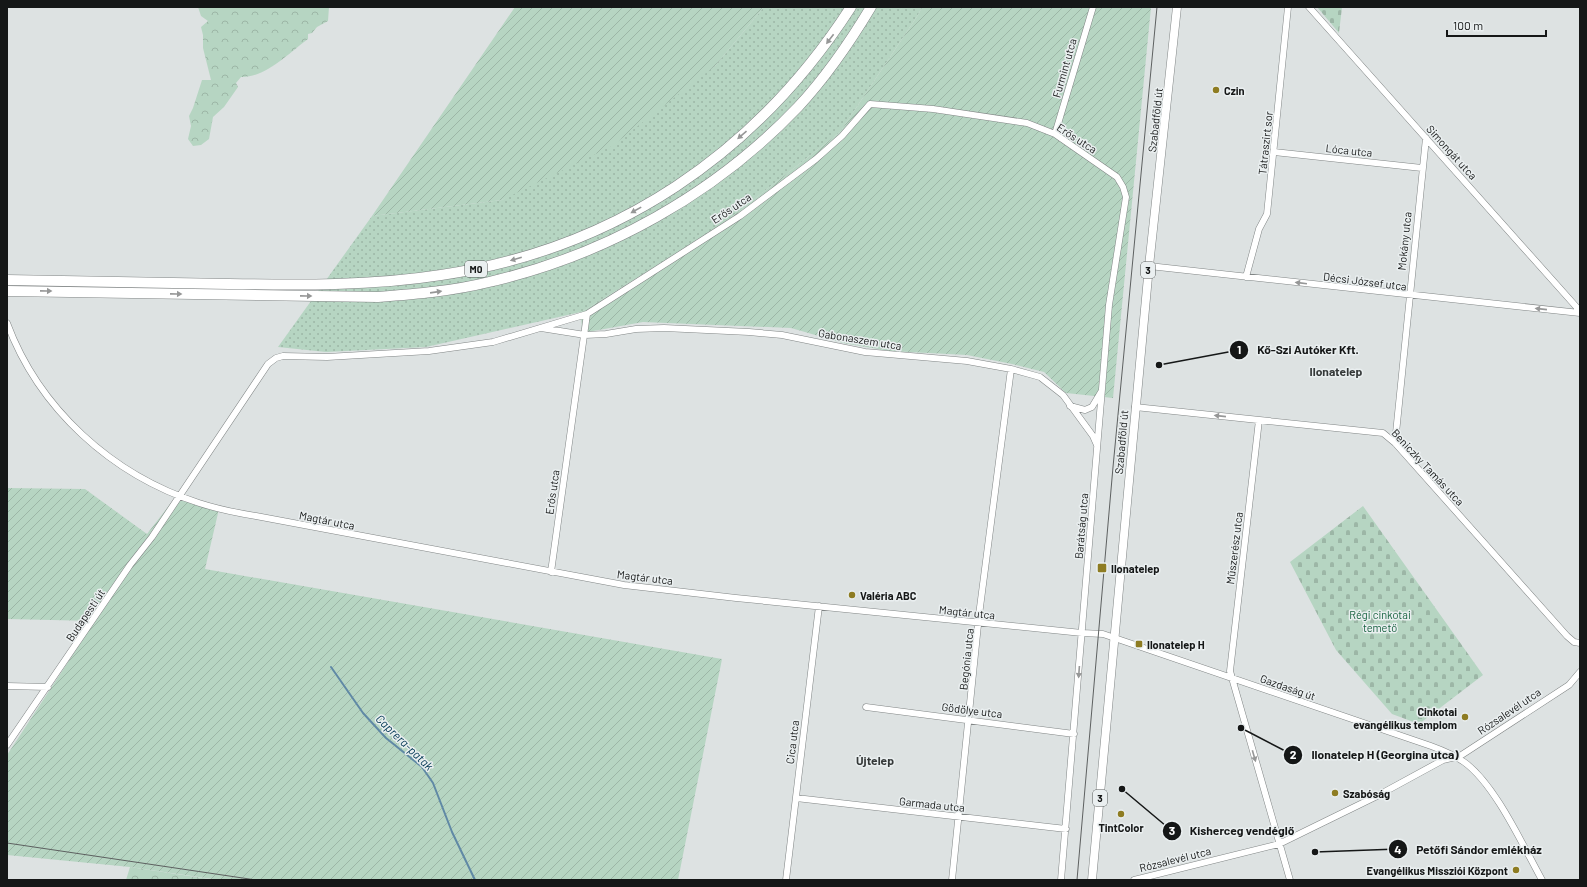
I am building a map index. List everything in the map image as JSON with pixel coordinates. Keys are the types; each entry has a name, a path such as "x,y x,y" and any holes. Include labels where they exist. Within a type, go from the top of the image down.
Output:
{"highway":[{"name":"M0","path":"7,280 345,284 446,275 539,253 606,226 631,213 681,184 721,154 765,115 795,84 833,35 851,7"},
{"name":"M0","path":"7,291 378,297 452,289 488,283 539,269 589,250 649,221 696,192 745,156 799,106 840,55 872,7"}],"main road":[{"name":"Szabadföld út","path":"1092,880 1135,407 1178,7"}],"street":[{"name":"Furmint utca","path":"1055,134 1093,7"},
{"name":"Tátraszirt sor","path":"1246,277 1259,229 1267,214 1288,7"},
{"name":"Simongát utca","path":"1310,7 1580,312"},
{"name":"Erős utca","path":"551,572 587,314 740,216 816,159 842,136 870,104 933,108 1027,123 1055,134 1117,177"},
{"name":"Mokány utca","path":"1394,443 1426,138"},
{"name":"Lóca utca","path":"1274,152 1422,168"},
{"name":"Barátság utca","path":"1061,880 1109,305 1126,197 1123,187 1117,177"},
{"name":"Décsi József utca","path":"1149,266 1409,296 1580,312"},
{"name":"Budapesti út","path":"7,745 180,495 260,375 268,364 276,358 290,356 327,357 429,351 493,342 587,314"},
{"name":"Magtár utca","path":"7,323 16,346 49,399 71,424 91,443 116,462 156,485 199,503 229,511 624,585 980,623 1103,634 1115,638"},
{"name":"Gabonaszem utca","path":"540,328 585,335 606,334 636,329 664,328 749,332 782,335 865,352 967,361 1011,369 1040,377 1064,395 1070,406 1093,436 1098,447"},
{"name":"Begónia utca","path":"952,880 980,623 1011,369"},
{"path":"1070,406 1085,410 1092,407 1102,388"},
{"name":"Beniczky Tamás utca","path":"1135,407 1383,433 1394,443 1567,636 1574,642 1580,642"},
{"name":"Műszerész utca","path":"1259,420 1230,668 1290,880"},
{"name":"Cica utca","path":"786,880 819,606"},
{"name":"Gazdaság út","path":"1115,638 1431,746 1455,757 1475,771 1489,788 1542,880"},
{"name":"Rózsalevél utca","path":"1134,880 1279,844 1377,796 1443,760 1460,756 1569,684 1580,672"},
{"path":"7,686 48,687"},
{"name":"Gödölye utca","path":"866,707 1074,734"},
{"name":"Garmada utca","path":"796,798 1066,828"}],"green space":[{"path":"198,7 329,7 328,21 317,27 312,33 308,34 308,39 268,69 250,76 241,77 236,83 238,87 224,107 213,117 209,139 201,145 193,146 188,139 191,126 189,116 202,80 211,80 203,48 203,35 201,27 208,21 201,16"},
{"path":"515,7 764,7 715,66 612,146 502,200 372,216"},
{"path":"764,7 922,7 840,132 711,233 581,312 426,347 326,352 278,347 372,216 502,200 715,66"},
{"path":"922,7 1151,7 1113,398 1066,393 1044,372 1012,364 967,355 890,351 843,343 791,328 643,322 582,333 581,312 711,233 840,132"},
{"path":"1317,7 1342,7 1339,33"},
{"path":"7,488 85,489 147,534 174,499 219,509 205,569 722,659 678,880 219,880 130,867 7,855 7,755 95,621 7,619"},
{"name":"Régi cinkotai temető","path":"1363,506 1483,675 1419,724 1392,714 1336,650 1290,562"},
{"path":"130,867 216,880 126,880"}],"waterway":[{"name":"Caprera-patak","path":"331,667 363,713 386,738 422,767 433,783 452,832 475,880"}],"tram line":[{"path":"1077,880 1113,467 1157,7"},
{"path":"7,843 256,880"}],"place":[{"name":"Czin","path":"1216,90"},
{"name":"Kő-Szi Autóker Kft.","path":"1159,365"},
{"name":"Ilonatelep","path":"1102,568"},
{"name":"Valéria ABC","path":"852,595"},
{"name":"Ilonatelep H","path":"1139,644"},
{"name":"Cinkotai evangélikus templom","path":"1465,717"},
{"name":"Ilonatelep H (Georgina utca)","path":"1241,728"},
{"name":"Kisherceg vendéglő","path":"1122,789"},
{"name":"Szabóság","path":"1335,793"},
{"name":"TintColor","path":"1121,814"},
{"name":"Petőfi Sándor emlékház","path":"1315,852"},
{"name":"Evangélikus Missziói Központ","path":"1516,870"}],"district":[{"name":"Ilonatelep","path":"1336,371"},
{"name":"Újtelep","path":"875,760"}]}
